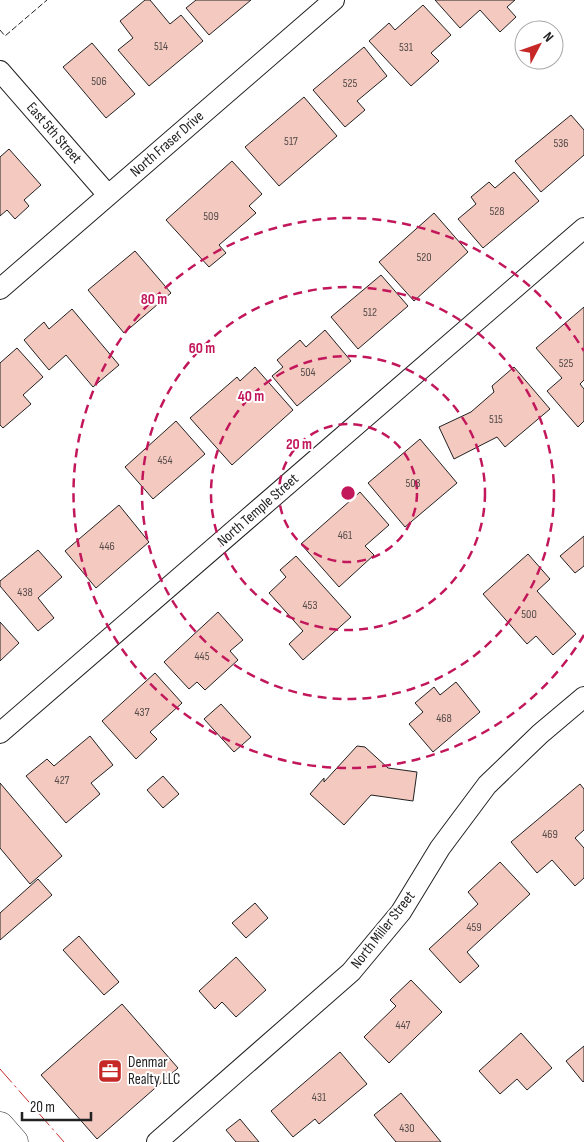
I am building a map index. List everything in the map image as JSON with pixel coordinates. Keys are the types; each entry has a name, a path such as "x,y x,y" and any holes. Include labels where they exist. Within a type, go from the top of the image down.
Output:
{"main road":[{"path":"0,1126 14,1142"}],"street":[{"name":"North Fraser Drive","path":"0,289 334,0"},
{"name":"East 5th Street","path":"0,71 108,195"},
{"name":"North Temple Street","path":"0,733 584,228"},
{"name":"North Miller Street","path":"157,1142 351,972 401,912 440,848 487,785 540,734 584,696"}],"building":[{"path":"145,0 150,0 170,24 181,15 203,41 149,86 118,50 133,38 120,21"},
{"path":"196,0 251,0 209,35 186,8"},
{"path":"435,0 515,0 507,7 516,17 500,32 480,10 460,28"},
{"path":"423,5 451,35 431,53 439,61 411,86 369,41 389,23 395,30"},
{"path":"92,43 135,94 106,118 63,67"},
{"path":"364,47 387,76 357,101 365,110 345,127 313,90"},
{"path":"304,97 337,136 279,186 245,147"},
{"path":"571,115 584,130 584,155 541,192 515,161"},
{"path":"9,149 41,185 24,200 29,206 15,219 7,210 0,216 0,157"},
{"path":"232,161 262,194 249,206 256,213 219,245 226,253 209,267 166,220"},
{"path":"514,172 539,201 483,248 458,219 476,204 471,197 489,182 495,188"},
{"path":"434,213 468,252 414,301 379,262"},
{"path":"135,251 171,293 124,333 88,290"},
{"path":"381,275 408,306 358,349 331,317"},
{"path":"584,307 584,380 580,384 584,389 584,421 578,427 547,391 562,378 536,348"},
{"path":"72,309 119,365 93,387 66,355 49,370 24,340 44,322 49,329"},
{"path":"325,330 351,361 297,406 272,376 283,367 277,360 300,340 306,347"},
{"path":"17,348 43,377 23,395 31,404 3,428 0,425 0,363"},
{"path":"255,367 293,410 232,465 190,418 237,377 240,381"},
{"path":"514,367 550,409 505,447 497,437 454,459 439,427 471,412 494,392 492,386"},
{"path":"176,421 205,454 153,499 125,467"},
{"path":"420,439 457,483 405,527 368,483"},
{"path":"360,492 389,525 365,546 374,555 339,587 301,544"},
{"path":"119,505 149,542 96,588 65,551"},
{"path":"584,536 584,566 575,573 560,556"},
{"path":"38,550 62,577 38,598 54,618 38,631 0,586 0,581"},
{"path":"528,554 550,579 537,591 576,634 553,655 536,636 527,644 483,594"},
{"path":"296,556 351,617 303,660 289,644 303,631 269,593 286,577 280,570"},
{"path":"218,612 243,640 230,651 238,660 205,690 197,682 189,689 164,662"},
{"path":"0,622 19,643 0,661"},
{"path":"155,673 182,703 150,732 157,739 136,759 102,721"},
{"path":"456,682 480,712 433,752 409,724 423,712 415,703 434,687 440,695"},
{"path":"221,704 251,737 234,752 204,719"},
{"path":"90,736 113,765 91,783 100,794 66,823 26,776 47,759 54,766"},
{"path":"357,746 365,747 388,768 417,772 413,801 371,795 344,825 310,794 324,778 324,782"},
{"path":"163,776 179,794 163,808 147,790"},
{"path":"0,783 62,856 30,884 0,848"},
{"path":"580,784 584,789 584,830 575,838 584,848 584,878 575,886 552,860 537,873 511,842"},
{"path":"500,862 530,894 467,952 479,966 460,983 429,949 478,904 468,892"},
{"path":"38,879 52,895 0,940 0,913"},
{"path":"255,903 268,918 246,938 232,923"},
{"path":"79,936 119,982 104,995 63,950"},
{"path":"236,957 266,990 236,1017 222,1002 215,1009 199,991"},
{"path":"411,980 442,1012 389,1063 364,1037 396,1006 390,1000"},
{"name":"Denmar Realty LLC","path":"122,1004 178,1068 97,1139 41,1075"},
{"path":"521,1033 552,1068 527,1090 517,1079 500,1094 479,1071"},
{"path":"584,1046 584,1081 583,1082 566,1061"},
{"path":"340,1052 367,1084 319,1124 315,1119 293,1137 271,1111"},
{"path":"401,1093 441,1142 396,1142 374,1115"},
{"path":"240,1119 259,1142 236,1142 226,1130"}],"fence":[{"path":"0,30 5,36 47,0"}],"power":[{"path":"0,1069 64,1142"}],"place":[{"name":"Denmar Realty LLC","path":"110,1071"}]}
